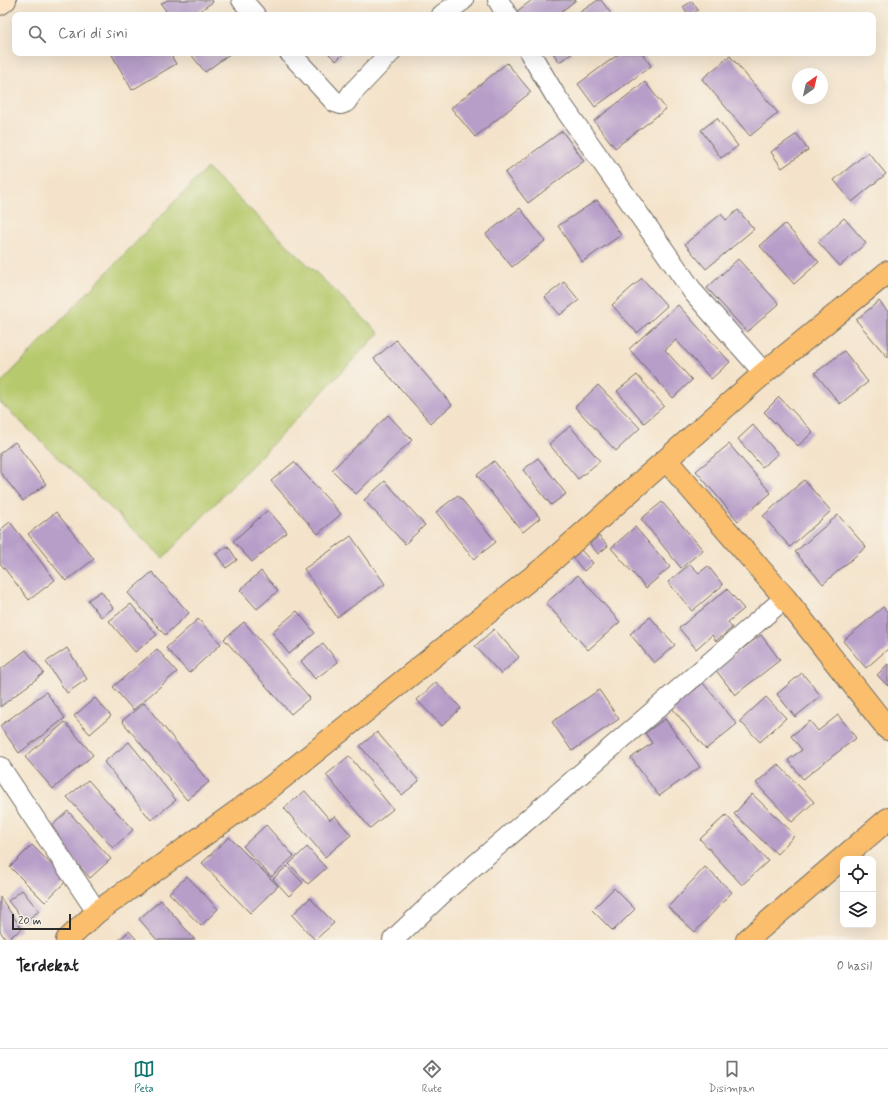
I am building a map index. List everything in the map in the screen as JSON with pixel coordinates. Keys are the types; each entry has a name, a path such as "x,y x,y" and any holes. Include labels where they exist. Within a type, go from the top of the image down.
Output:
{"highway":[{"path":"67,940 97,912 271,787 546,566 764,373 888,272"},
{"path":"666,460 785,598 888,729"},
{"path":"747,940 888,819"}],"street":[{"path":"0,4 5,0"},
{"path":"242,0 252,12"},
{"path":"446,12 462,0"},
{"path":"498,0 505,12"},
{"path":"293,56 336,102 341,104 346,102 352,93 387,56"},
{"path":"532,56 555,95 694,293 764,373"},
{"path":"392,940 446,890 785,598"},
{"path":"0,767 97,912"}],"green space":[{"path":"207,168 379,333 163,558 0,402 0,384"}],"building":[{"path":"167,0 212,0 213,2 198,12 167,12 161,4"},
{"path":"532,0 576,0 561,12 516,12"},
{"path":"598,0 601,0 610,12 580,12"},
{"path":"692,1 698,10 695,12 687,12 683,7"},
{"path":"113,56 172,56 176,64 132,90"},
{"path":"192,56 227,56 205,72"},
{"path":"331,56 341,56 336,61"},
{"path":"555,56 568,56 559,62"},
{"path":"616,56 644,56 651,66 595,107 578,84"},
{"path":"730,56 778,113 750,136 702,79"},
{"path":"507,63 531,92 475,137 451,108"},
{"path":"645,82 666,109 615,148 594,121"},
{"path":"717,118 738,146 721,158 701,130"},
{"path":"562,131 584,161 528,203 505,173"},
{"path":"797,134 808,150 782,168 771,152"},
{"path":"868,152 886,174 852,202 834,180"},
{"path":"597,200 621,235 582,262 558,226"},
{"path":"520,208 545,241 512,267 486,234"},
{"path":"738,210 754,229 706,269 685,244 721,214 726,220"},
{"path":"844,218 866,243 840,266 818,242"},
{"path":"785,224 819,262 794,284 760,246"},
{"path":"738,259 779,304 747,332 707,288"},
{"path":"642,278 667,306 637,333 612,305"},
{"path":"564,282 579,300 560,315 545,297"},
{"path":"879,301 888,312 888,358 856,320"},
{"path":"678,305 730,362 711,379 676,340 665,350 692,380 673,398 629,349"},
{"path":"396,340 452,405 431,423 374,359"},
{"path":"844,351 868,382 840,404 815,373"},
{"path":"637,375 664,406 644,423 617,391"},
{"path":"598,385 640,428 616,451 575,407"},
{"path":"779,397 813,432 798,446 764,412"},
{"path":"388,415 412,440 356,494 332,470"},
{"path":"753,425 778,454 762,467 738,439"},
{"path":"570,426 600,461 578,479 549,444"},
{"path":"15,442 46,484 23,501 0,472 0,453"},
{"path":"729,444 771,493 738,521 696,471"},
{"path":"538,458 566,494 551,505 523,470"},
{"path":"494,461 540,518 523,532 477,475"},
{"path":"294,462 341,514 318,534 271,481"},
{"path":"804,480 831,511 790,547 763,516"},
{"path":"385,481 425,525 405,544 364,500"},
{"path":"458,495 496,542 474,559 436,512"},
{"path":"662,502 703,550 681,568 641,519"},
{"path":"268,510 287,532 252,562 233,541"},
{"path":"56,512 94,559 66,581 28,534"},
{"path":"838,515 866,547 823,584 795,552"},
{"path":"10,522 55,580 29,600 0,563 0,530"},
{"path":"635,527 670,567 646,588 611,548"},
{"path":"351,536 385,584 337,617 304,569"},
{"path":"599,536 608,546 598,554 590,544"},
{"path":"228,546 237,560 226,568 216,554"},
{"path":"579,548 593,563 584,571 571,555"},
{"path":"690,564 699,573 708,566 723,585 692,611 668,582"},
{"path":"261,571 278,591 257,609 240,590"},
{"path":"152,572 189,613 165,635 128,593"},
{"path":"578,575 620,622 588,650 546,603"},
{"path":"727,589 744,609 728,622 732,628 716,641 712,635 696,649 679,628"},
{"path":"101,591 113,608 101,617 88,600"},
{"path":"131,604 157,635 135,652 109,621"},
{"path":"883,607 888,613 888,649 866,668 843,641"},
{"path":"297,611 315,633 289,654 272,632"},
{"path":"650,617 675,645 654,663 630,634"},
{"path":"198,619 221,644 189,673 166,648"},
{"path":"244,622 310,698 291,714 224,639"},
{"path":"494,629 519,657 501,674 475,646"},
{"path":"761,635 780,660 735,695 715,669"},
{"path":"323,643 338,662 315,679 301,661"},
{"path":"67,648 87,679 67,693 46,662"},
{"path":"157,649 177,672 133,710 113,687"},
{"path":"26,650 44,673 0,707 0,670"},
{"path":"888,664 888,686 877,675"},
{"path":"802,673 821,696 795,717 777,694"},
{"path":"436,682 461,708 442,726 417,700"},
{"path":"703,683 737,724 706,749 672,708"},
{"path":"599,690 619,719 572,751 552,722"},
{"path":"46,692 65,718 19,753 0,726"},
{"path":"766,697 786,718 760,742 740,721"},
{"path":"95,698 111,716 90,734 74,716"},
{"path":"144,703 209,782 187,800 122,721"},
{"path":"838,715 856,738 803,779 788,760 802,750 791,736 810,721 818,731"},
{"path":"665,719 700,767 659,796 631,758 652,743 645,733"},
{"path":"65,722 93,755 53,789 25,757"},
{"path":"377,732 419,781 402,795 360,746"},
{"path":"129,742 176,800 151,820 104,762"},
{"path":"349,756 393,809 370,828 326,775"},
{"path":"778,764 814,802 792,822 756,783"},
{"path":"88,780 133,830 113,848 67,797"},
{"path":"305,791 330,820 335,816 351,835 325,857 284,808"},
{"path":"752,794 795,835 777,854 734,814"},
{"path":"68,811 111,859 90,878 47,830"},
{"path":"726,815 768,861 742,885 700,839"},
{"path":"266,825 294,856 271,877 243,846"},
{"path":"229,837 278,886 250,913 202,863"},
{"path":"32,845 67,880 45,902 10,867"},
{"path":"307,847 326,868 308,884 289,864"},
{"path":"287,866 303,883 289,896 273,879"},
{"path":"705,867 732,892 695,932 668,907"},
{"path":"187,876 218,909 201,926 169,893"},
{"path":"614,888 635,909 613,931 592,910"},
{"path":"22,890 39,911 25,922 8,901"},
{"path":"0,897 22,929 6,940 0,931"},
{"path":"310,898 334,923 315,940 292,915"},
{"path":"161,900 195,940 157,940 139,919"},
{"path":"129,931 137,940 119,940"}]}
